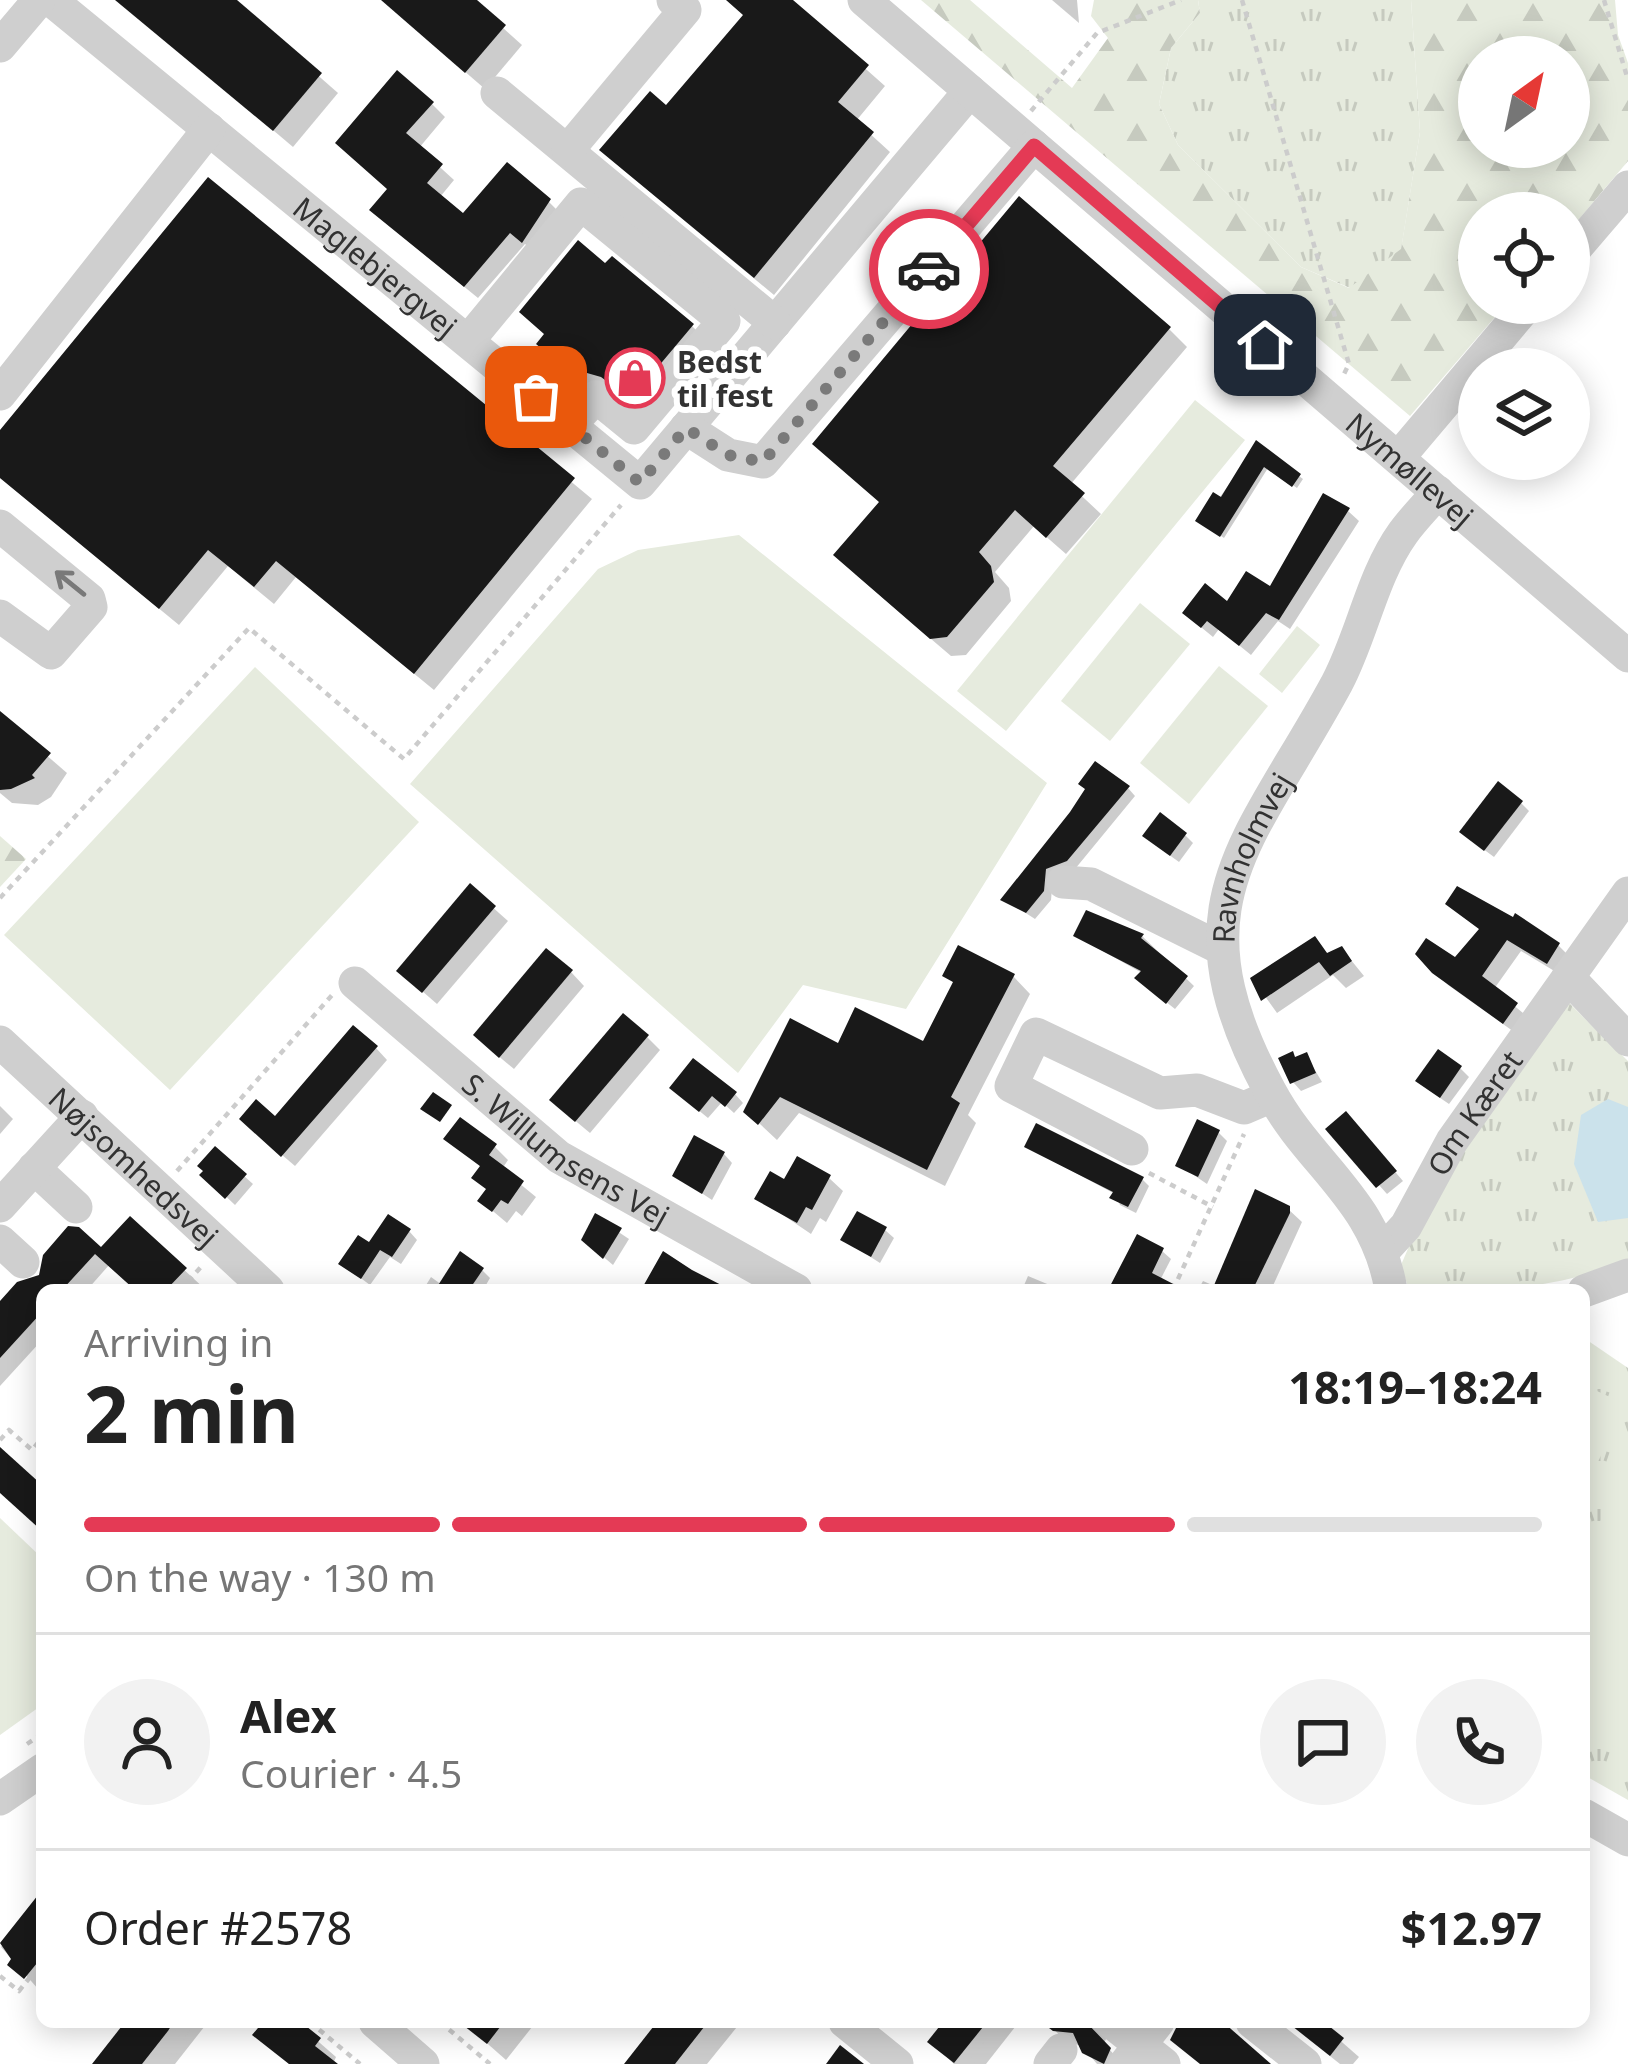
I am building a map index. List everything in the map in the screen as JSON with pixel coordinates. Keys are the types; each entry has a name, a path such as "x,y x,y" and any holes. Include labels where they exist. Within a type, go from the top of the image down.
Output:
{"street":[{"path":"0,46 39,0"},
{"name":"Maglebjergvej","path":"51,0 640,483"},
{"path":"568,150 685,10 673,0"},
{"name":"Nymøllevej","path":"864,0 1628,656"},
{"path":"640,483 970,91"},
{"path":"497,93 775,323"},
{"path":"0,394 209,129"},
{"path":"686,428 728,455 763,462 1024,138"},
{"path":"1590,231 1628,187"},
{"path":"467,341 581,205 724,321 634,428 596,397 570,425"},
{"path":"1399,457 1511,324"},
{"name":"Ravnholmvej","path":"1390,1284 1384,1250 1363,1211 1258,1102 1222,949 1222,903 1235,858 1339,679 1400,536 1438,492"},
{"path":"0,526 89,599 91,608 51,653 0,616"},
{"path":"1063,881 1091,884 1222,949"},
{"name":"Om Kæret","path":"1384,1250 1406,1226 1452,1141 1628,893"},
{"path":"1568,977 1628,1040"},
{"name":"S. Willumsens Vej","path":"355,983 559,1157 785,1284"},
{"path":"1132,1149 1011,1086 1036,1034 1160,1093 1197,1090 1258,1102"},
{"name":"Nøjsomhedsvej","path":"0,1042 262,1284"},
{"path":"0,1206 82,1116"},
{"path":"34,1168 76,1207"},
{"path":"1590,1289 1628,1275"},
{"path":"0,1799 36,1774"},
{"path":"1590,1818 1628,1840"},
{"path":"382,2028 423,2064"},
{"path":"852,2028 896,2064"},
{"path":"1119,2028 1147,2049"},
{"path":"1259,2028 1304,2064"}],"path":[{"path":"1024,138 1097,33 1181,0"},
{"path":"1241,0 1348,364 1331,402"},
{"path":"1604,0 1628,80"},
{"path":"0,898 249,628 404,759 640,483"},
{"path":"161,1189 344,982 355,983"},
{"path":"1176,1284 1258,1102"},
{"path":"0,1440 9,1430 32,1450 36,1445"},
{"path":"0,1976 19,1991 36,1970"},
{"path":"170,2028 186,2039"},
{"path":"166,2064 195,2028"},
{"path":"320,2028 360,2064"},
{"path":"447,2028 490,2064"},
{"path":"970,2064 997,2028"}],"green space":[{"path":"921,0 970,0 1072,88 1108,38 1091,16 1094,0 1198,0 1200,13 1171,48 1159,104 1178,145 1301,267 1349,288 1401,249 1420,132 1411,0 1615,0 1618,35 1628,63 1628,161 1590,206 1590,192 1458,192 1458,324 1489,324 1468,348 1458,348 1458,360 1410,416"},
{"path":"1198,0 1411,0 1420,132 1401,250 1350,288 1301,267 1178,145 1159,104 1171,48 1200,13"},
{"path":"1195,400 1245,440 1006,731 957,691"},
{"path":"739,535 1047,783 906,1009 803,985 738,1073 410,784 598,569 638,550"},
{"path":"1140,603 1190,644 1110,741 1061,701"},
{"path":"1297,626 1320,645 1282,693 1259,674"},
{"path":"1219,666 1268,706 1189,804 1140,763"},
{"path":"255,667 419,822 170,1090 4,935"},
{"path":"0,836 26,859 0,887"},
{"path":"1564,998 1628,1061 1628,1259 1547,1283 1407,1284 1401,1265 1422,1216"},
{"path":"1590,1342 1628,1368 1628,1800 1590,1778"},
{"path":"1590,1388 1625,1404 1590,1479"},
{"path":"1628,1454 1628,1752 1590,1736 1590,1546"},
{"path":"0,1518 36,1552 36,1709 0,1735"}],"water":[{"path":"1608,1099 1628,1107 1628,1218 1598,1222 1574,1164 1581,1115"}],"building":[{"path":"115,0 237,0 322,73 273,131"},
{"path":"381,0 477,0 506,25 465,73"},
{"path":"726,0 793,0 869,65 838,102 874,132 754,278 599,150 650,91 666,105 743,15"},
{"path":"397,70 434,102 406,133 443,164 427,183 463,213 507,162 551,199 522,243 510,233 464,287 369,210 387,189 335,143"},
{"path":"208,177 575,478 414,674 276,561 254,587 208,550 159,609 0,478 0,430"},
{"path":"1019,196 1171,327 1053,466 1085,493 1046,538 1015,510 979,552 991,566 994,582 947,637 930,639 833,555 879,502 812,444"},
{"path":"578,240 605,263 612,256 694,324 631,399 601,377 587,373 580,381 536,344 544,334 519,312"},
{"path":"1256,440 1301,474 1292,487 1264,467 1220,537 1195,521 1213,492 1221,497"},
{"path":"1323,493 1350,508 1279,620 1266,613 1239,646 1207,621 1201,628 1182,613 1205,583 1227,601 1246,571 1270,586"},
{"path":"0,711 51,753 32,775 35,778 0,790"},
{"path":"1095,761 1130,786 1067,861 1046,869 1044,891 1026,913 1000,900 1070,812 1085,789 1078,784"},
{"path":"1498,781 1523,801 1484,851 1459,832"},
{"path":"1160,812 1187,833 1170,856 1142,836"},
{"path":"470,883 496,906 422,993 396,971"},
{"path":"1457,886 1513,917 1515,913 1560,943 1547,964 1507,940 1482,976 1518,1003 1503,1024 1432,973 1415,954 1426,938 1455,957 1479,929 1445,904"},
{"path":"1086,910 1144,934 1141,938 1188,976 1166,1004 1134,978 1141,971 1073,936"},
{"path":"1315,936 1327,953 1342,946 1352,961 1330,976 1319,962 1261,1001 1250,978"},
{"path":"958,945 1015,974 951,1097 960,1103 927,1170 780,1097 758,1125 743,1112 790,1018 838,1043 855,1007 923,1041 953,982 942,976"},
{"path":"546,948 573,970 499,1058 473,1035"},
{"path":"623,1013 649,1035 575,1122 549,1100"},
{"path":"353,1025 378,1046 281,1157 239,1119 256,1099 275,1116"},
{"path":"1438,1049 1462,1066 1440,1098 1415,1081"},
{"path":"1293,1051 1295,1057 1307,1052 1316,1073 1290,1084 1278,1058"},
{"path":"693,1058 737,1092 725,1107 712,1096 699,1112 669,1088"},
{"path":"433,1092 452,1105 440,1122 420,1109"},
{"path":"1346,1111 1397,1171 1376,1188 1325,1129"},
{"path":"460,1117 497,1144 489,1155 524,1181 508,1204 501,1200 492,1212 477,1201 486,1189 471,1178 480,1166 443,1139"},
{"path":"1197,1119 1220,1130 1198,1177 1175,1166"},
{"path":"1036,1123 1144,1177 1128,1207 1109,1198 1113,1192 1024,1147"},
{"path":"694,1135 725,1152 702,1194 672,1176"},
{"path":"215,1146 247,1174 225,1199 199,1175 203,1171 197,1166"},
{"path":"797,1156 831,1175 812,1210 806,1207 797,1223 754,1199 770,1171 784,1179"},
{"path":"1255,1189 1290,1206 1255,1284 1215,1284"},
{"path":"857,1211 887,1227 871,1257 840,1240"},
{"path":"595,1213 622,1228 603,1259 581,1240"},
{"path":"388,1214 411,1229 392,1257 380,1250 361,1279 338,1264 358,1235 369,1242"},
{"path":"130,1216 187,1268 172,1284 128,1284 95,1254 68,1284 36,1284 36,1319 0,1358 0,1301 17,1282 39,1275 43,1255 68,1226 79,1227 101,1247"},
{"path":"1137,1234 1164,1248 1152,1273 1173,1284 1111,1284"},
{"path":"460,1251 484,1268 473,1284 439,1284"},
{"path":"663,1251 719,1284 644,1284"},
{"path":"0,1447 36,1480 36,1526 0,1493"},
{"path":"36,1898 36,1964 24,1979 7,1965 11,1959 0,1943"},
{"path":"120,2028 170,2028 142,2064 92,2064"},
{"path":"258,2028 308,2028 321,2038 315,2046 338,2064 289,2064 252,2035"},
{"path":"467,2028 499,2028 487,2044"},
{"path":"652,2028 703,2028 675,2064 624,2064"},
{"path":"938,2028 982,2028 954,2063 927,2042"},
{"path":"1049,2028 1092,2028 1111,2048 1104,2064 1082,2053 1073,2033"},
{"path":"1176,2028 1230,2028 1271,2064 1200,2064 1170,2040"},
{"path":"1295,2028 1332,2028 1344,2038 1330,2056"},
{"path":"840,2045 864,2064 826,2064"}],"way so far":[{"path":"536,397 640,483 686,428 728,455 763,462 929,269"}],"place":[{"name":"Bedst til fest","path":"635,378"}],"route":[{"path":"929,269 1034,146 1265,345"}]}
